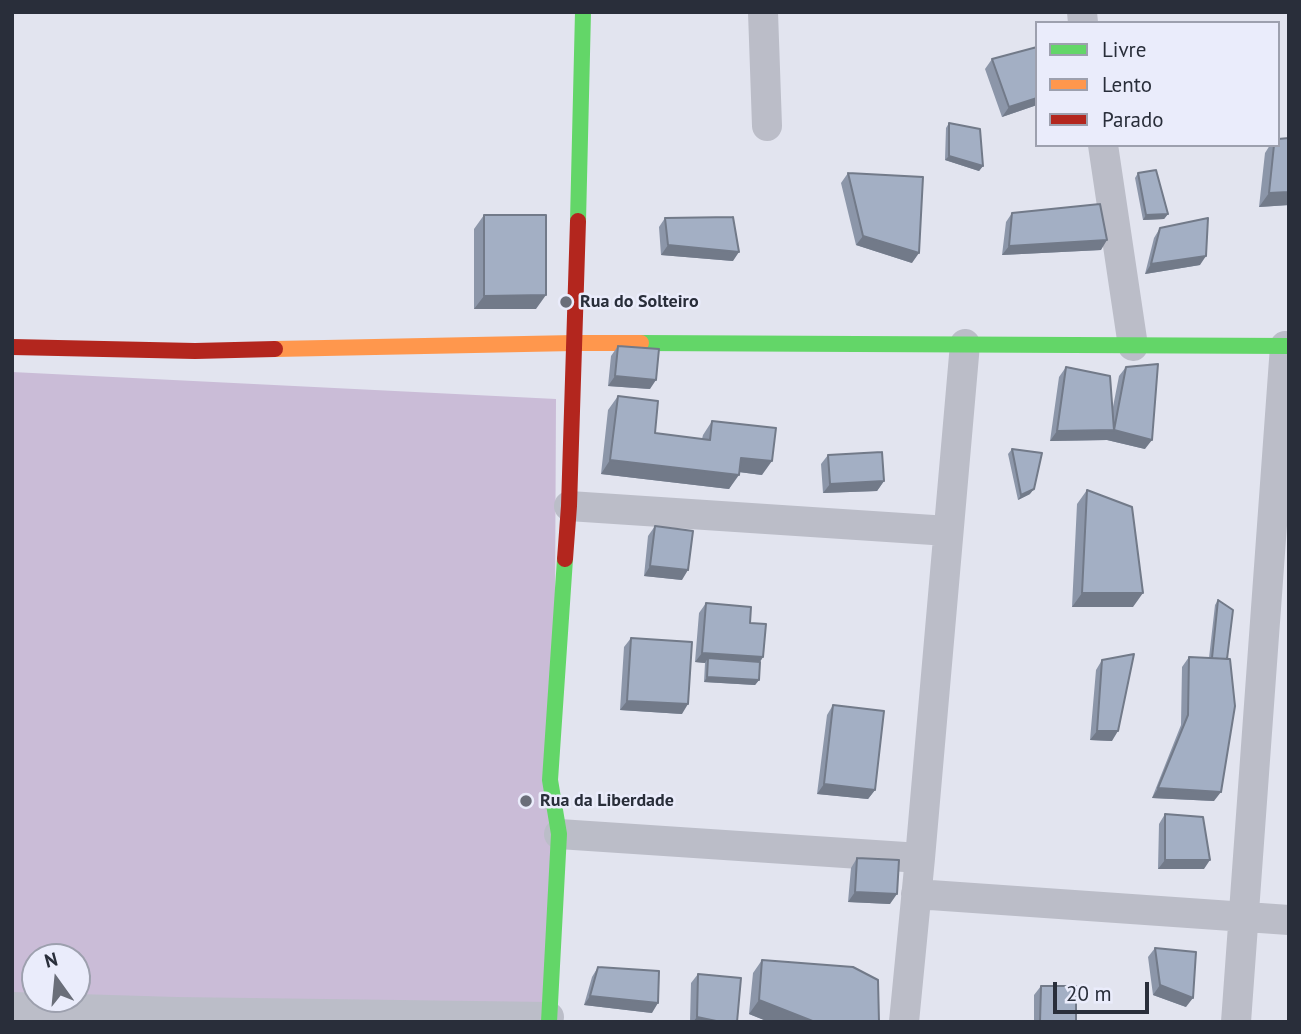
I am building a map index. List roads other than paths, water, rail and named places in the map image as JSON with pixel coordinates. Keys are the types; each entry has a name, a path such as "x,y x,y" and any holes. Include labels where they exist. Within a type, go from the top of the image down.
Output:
{"street":[{"path":"12,1007 176,1017 549,1020 559,834 550,780 569,506 583,12"},
{"path":"763,12 767,126"},
{"path":"1103,147 1133,346"},
{"path":"12,347 195,351 574,343 1287,346 1236,1022"},
{"path":"904,1022 965,344"},
{"path":"569,506 948,531"},
{"path":"559,834 920,858"},
{"path":"916,894 1289,920"}],"place":[{"name":"Rua do Solteiro","path":"566,302"},
{"name":"Rua da Liberdade","path":"526,801"}]}
